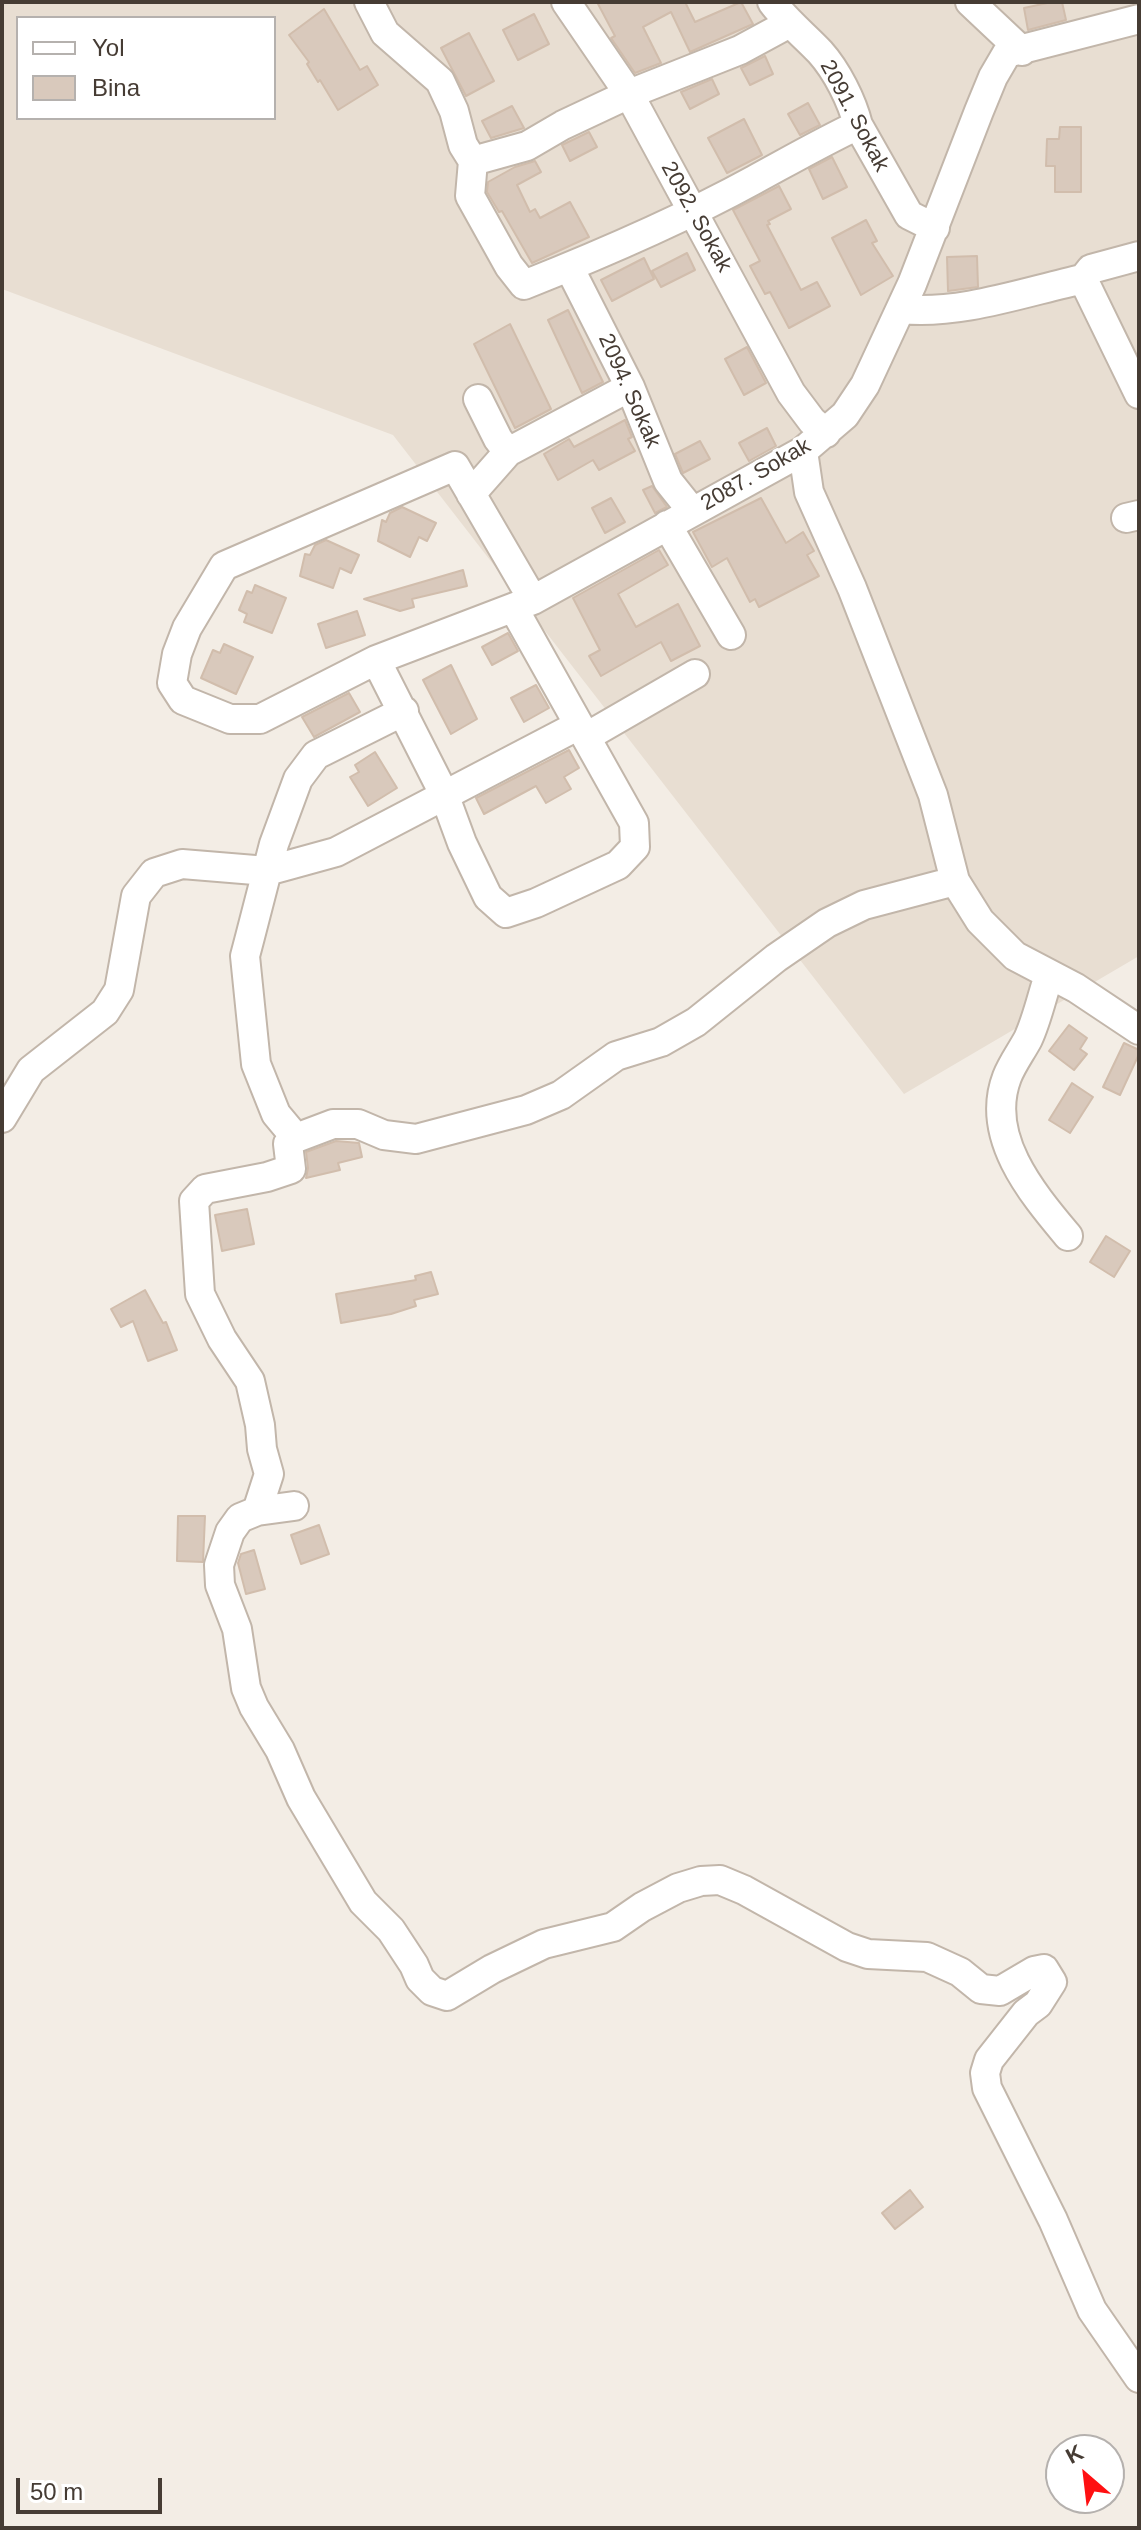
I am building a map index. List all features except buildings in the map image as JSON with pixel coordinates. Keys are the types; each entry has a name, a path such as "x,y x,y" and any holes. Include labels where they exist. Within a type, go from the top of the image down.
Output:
{"street":[{"path":"369,2 385,33 440,81 454,111 463,145 473,161 470,196 509,266 524,285 692,211 858,125"},
{"name":"2092. Sokak","path":"566,2 629,94 791,393 812,421 826,433"},
{"path":"970,2 1022,51 1139,19"},
{"path":"473,161 527,146 629,94 740,50 780,13"},
{"name":"2091. Sokak","path":"780,13 822,54 909,215 935,228"},
{"name":"2087. Sokak","path":"471,494 455,466 224,566 187,628 177,654 172,683 183,700 230,719 260,719 376,660 524,604 803,451 845,415 865,385 935,228 993,77 1007,53 1022,51"},
{"path":"901,309 927,312 1083,279 1091,269 1139,256"},
{"name":"2094. Sokak","path":"569,267 630,387 668,481 692,511"},
{"path":"1083,279 1139,394"},
{"path":"376,660 444,794 462,843 488,897 506,913 536,903 618,865 635,847 634,823 583,731 471,494 508,452 630,387"},
{"path":"478,399 508,452"},
{"path":"803,451 809,492 852,588 933,795 955,881 980,921 1015,956 1076,988 1139,1030"},
{"path":"667,525 731,635"},
{"path":"2,1118 31,1070 105,1012 119,990 136,896 154,873 182,864 267,871 336,852 444,794 583,731 695,674"},
{"path":"296,1138 276,1114 256,1064 245,956 281,822 298,779 316,755 404,711"},
{"path":"257,1511 269,1474 255,1400 250,1381 222,1339 200,1294 194,1201 205,1189 291,1169 288,1144 333,1124 358,1124 384,1135 416,1139 526,1110 561,1095 616,1056 661,1042 696,1022 776,958 827,923 864,905 955,881"},
{"path":"1049,975 1029,1036 1007,1078 1002,1099 1002,1122 1008,1148 1018,1170 1068,1236"},
{"path":"294,1506 257,1511 240,1518 230,1532 219,1565 220,1585 237,1629 246,1688 280,1750 301,1798 363,1902 391,1930 420,1979 432,1991 447,1996 492,1969 544,1944 613,1927 678,1888 701,1881 720,1880 847,1947 868,1954 927,1957 960,1972 981,1989 1000,1991 1034,1971 1044,1969 1052,1982 1038,2004 1026,2013 989,2060 985,2073 987,2088 1053,2220 1092,2310 1139,2378"}],"shaded area":[{"path":"2,2 1139,2 1139,956 904,1094 393,435 2,289"}]}
